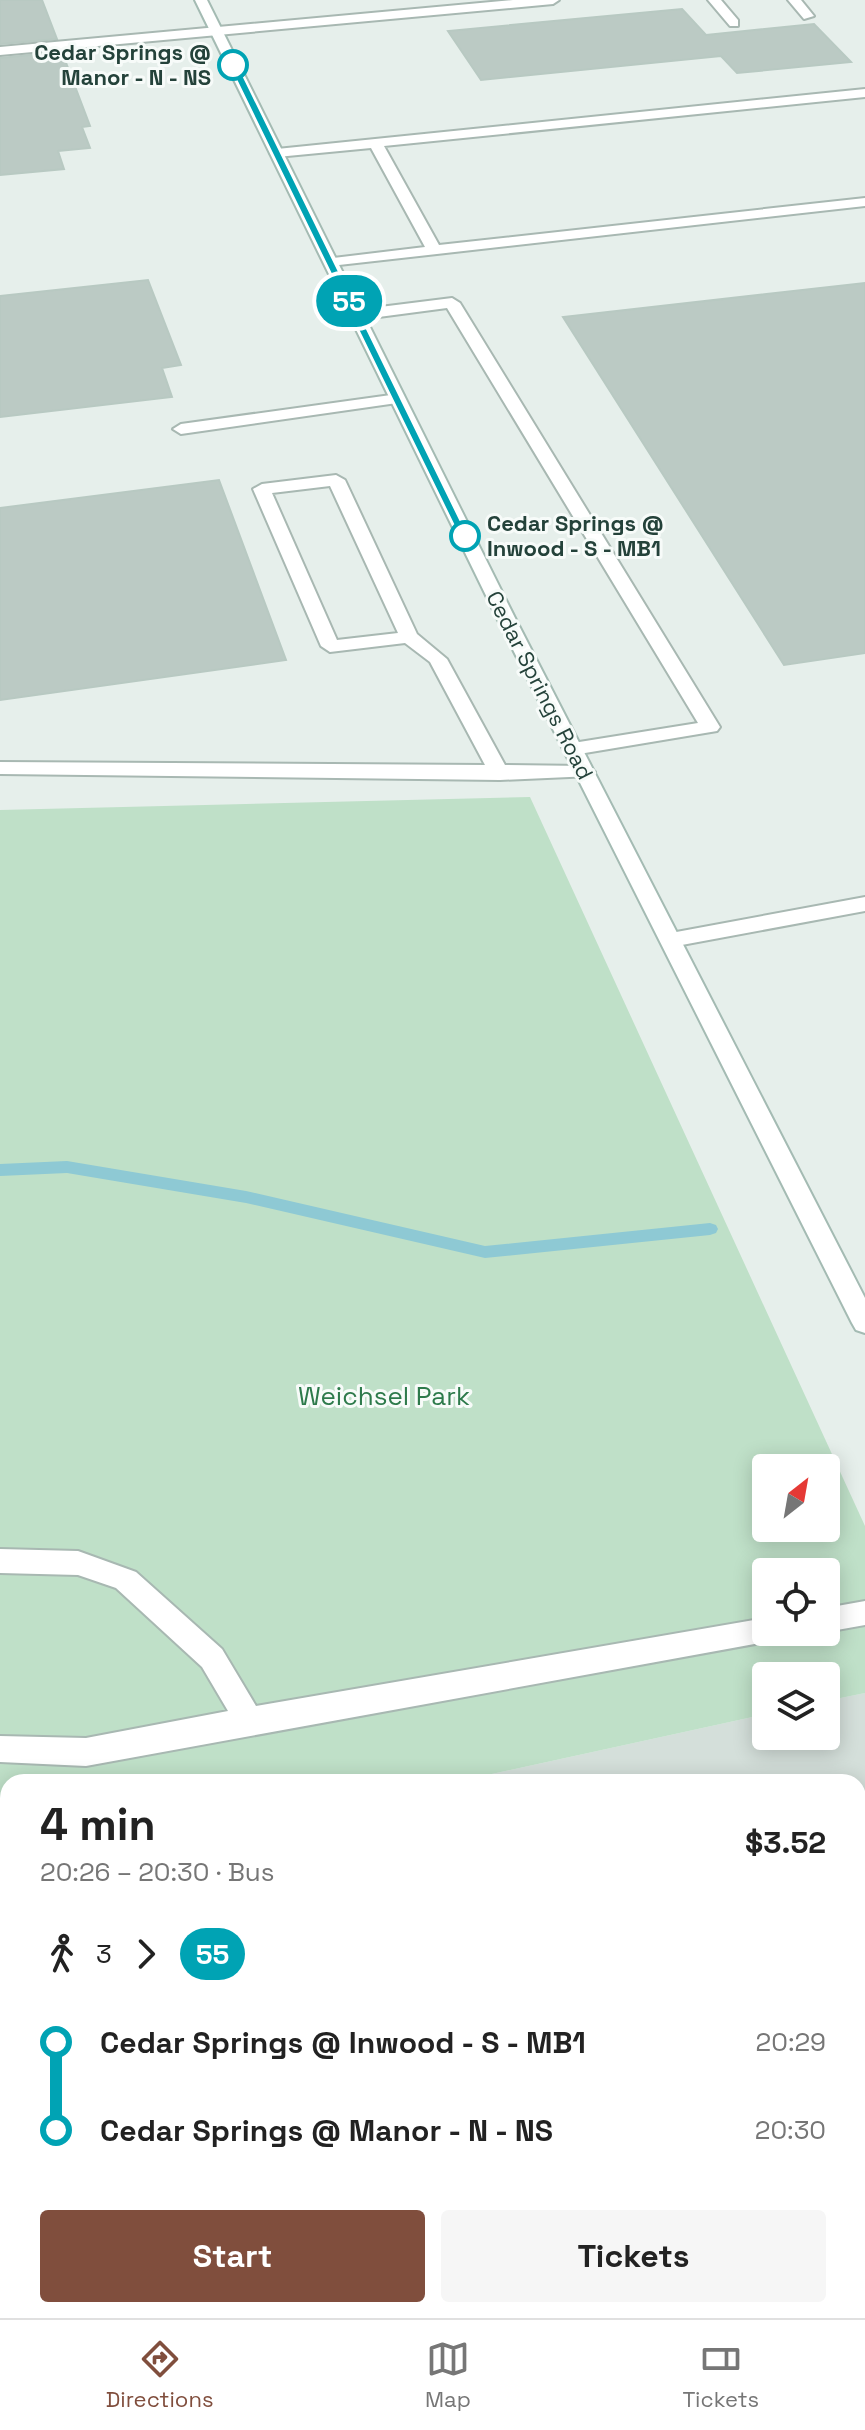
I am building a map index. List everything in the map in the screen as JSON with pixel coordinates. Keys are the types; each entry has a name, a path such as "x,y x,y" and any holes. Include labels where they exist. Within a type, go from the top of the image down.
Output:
{"main road":[{"name":"Cedar Springs Road","path":"201,0 573,749 865,1323"},
{"path":"0,51 553,0"},
{"path":"714,0 734,23"},
{"path":"794,0 808,16"},
{"path":"277,153 865,93"},
{"path":"375,143 434,250"},
{"path":"330,262 865,202"},
{"path":"356,315 452,303 710,727 573,749"},
{"path":"181,429 398,399"},
{"path":"409,637 330,646 262,489 336,480 409,637 438,659 500,774"},
{"path":"0,768 500,774 585,772"},
{"path":"671,940 865,904"},
{"path":"0,1561 78,1563 97,1567 126,1580 212,1658 249,1720"},
{"path":"840,1617 865,1613"},
{"path":"0,1749 86,1752 249,1720 752,1632"}],"shaded area":[{"path":"865,1693 865,1774 492,1774 752,1717 752,1750 840,1750 840,1698"}],"green space":[{"name":"Weichsel Park","path":"530,797 832,1454 752,1454 752,1542 840,1542 840,1472 865,1526 865,1693 840,1698 840,1662 752,1662 752,1717 492,1774 0,1774 0,810"}],"building":[{"path":"0,0 42,0 57,39 0,44"},
{"path":"682,9 706,35 814,24 851,62 737,73 721,56 481,80 448,31"},
{"path":"62,52 90,126 82,127 90,148 58,151 64,169 0,175 0,58"},
{"path":"148,280 181,365 162,368 172,397 0,417 0,296"},
{"path":"865,283 865,653 784,665 563,317"},
{"path":"219,480 286,660 0,700 0,508"}],"waterway":[{"path":"0,1170 67,1167 246,1197 485,1252 710,1229"}],"bus line":[{"name":"55","path":"233,65 465,536"}],"place":[{"name":"Cedar Springs @ Manor - N - NS","path":"233,65"},
{"name":"Cedar Springs @ Inwood - S - MB1","path":"465,536"}]}
